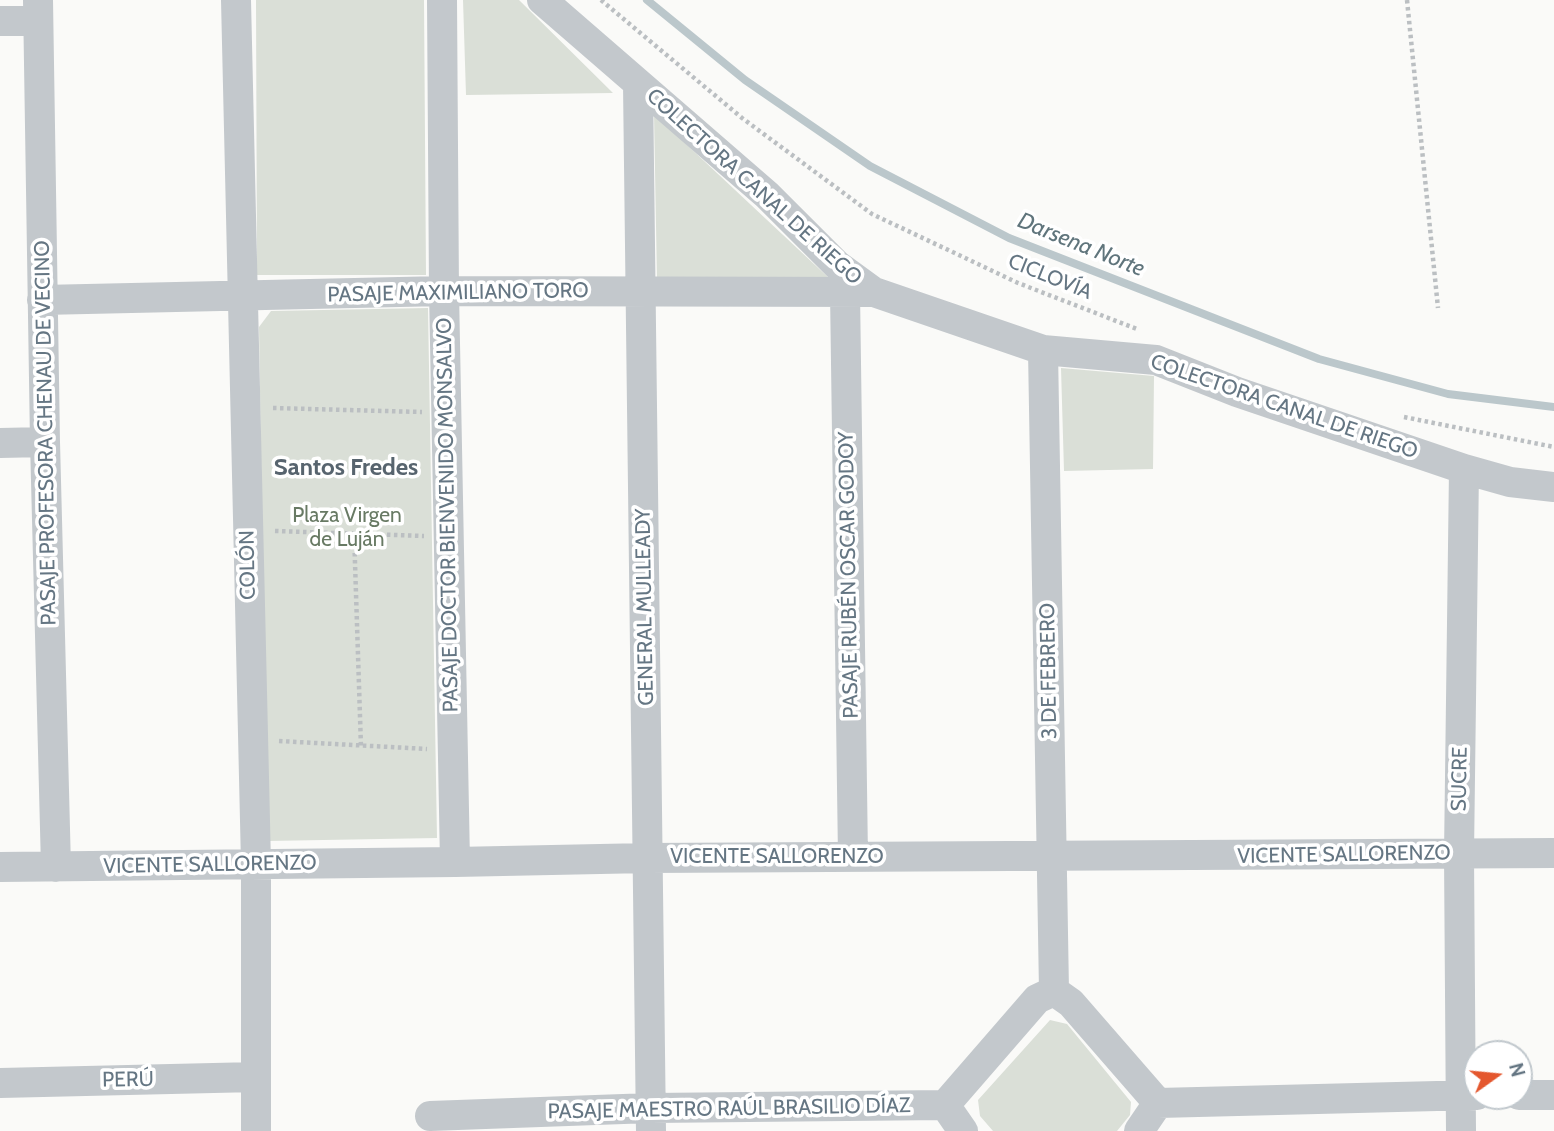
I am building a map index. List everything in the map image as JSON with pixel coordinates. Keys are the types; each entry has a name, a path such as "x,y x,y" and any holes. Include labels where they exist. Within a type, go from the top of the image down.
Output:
{"street":[{"name":"COLÓN","path":"236,0 256,864 256,1131"},
{"name":"PASAJE DOCTOR BIENVENIDO MONSALVO","path":"442,0 444,291 455,862"},
{"name":"COLECTORA CANAL DE RIEGO","path":"542,0 767,195 859,292 1043,351 1156,360 1237,392 1464,469 1510,482 1554,487"},
{"path":"0,21 38,10"},
{"name":"PASAJE PROFESORA CHENAU DE VECINO","path":"38,10 45,442 57,867"},
{"name":"GENERAL MULLEADY","path":"638,84 651,1120"},
{"name":"PASAJE MAXIMILIANO TORO","path":"42,300 444,291 859,292"},
{"name":"PASAJE RUBÉN OSCAR GODOY","path":"853,857 859,292"},
{"name":"3 DE FEBRERO","path":"1043,351 1054,991"},
{"path":"0,443 45,442"},
{"name":"SUCRE","path":"1464,469 1459,853 1467,1040"},
{"name":"VICENTE SALLORENZO","path":"0,867 648,858 1554,853"},
{"path":"963,1131 945,1105 1037,999 1054,991 1071,1003 1158,1102 1463,1095"},
{"name":"PERÚ","path":"0,1083 256,1077"},
{"path":"1533,1095 1554,1095"},
{"path":"1139,1131 1158,1102"},
{"name":"PASAJE MAESTRO RAÚL BRASILIO DÍAZ","path":"430,1116 651,1120 945,1105"},
{"name":"SUCRE","path":"1461,1131 1466,1110"}],"path":[{"name":"CICLOVÍA","path":"601,0 742,118 872,214 1018,283 1139,330"},
{"path":"1407,0 1438,308"},
{"path":"260,408 430,412"},
{"path":"1395,415 1554,447"},
{"path":"262,531 432,536"},
{"path":"354,533 361,747"},
{"path":"266,740 435,749"}],"green space":[{"path":"256,0 424,0 426,275 257,275"},
{"path":"463,0 519,0 613,93 466,95"},
{"path":"654,114 830,279 657,281"},
{"name":"Plaza Virgen de Luján","path":"428,308 437,838 267,841 259,327 271,311"},
{"path":"1061,368 1154,376 1153,469 1064,471"},
{"path":"1050,1020 1067,1024 1131,1102 1130,1115 1117,1131 993,1131 980,1116 978,1100"}],"waterway":[{"name":"Darsena Norte","path":"647,0 745,80 870,166 1009,238 1319,359 1448,394 1554,407"}],"district":[{"name":"Santos Fredes","path":"346,468"}]}
